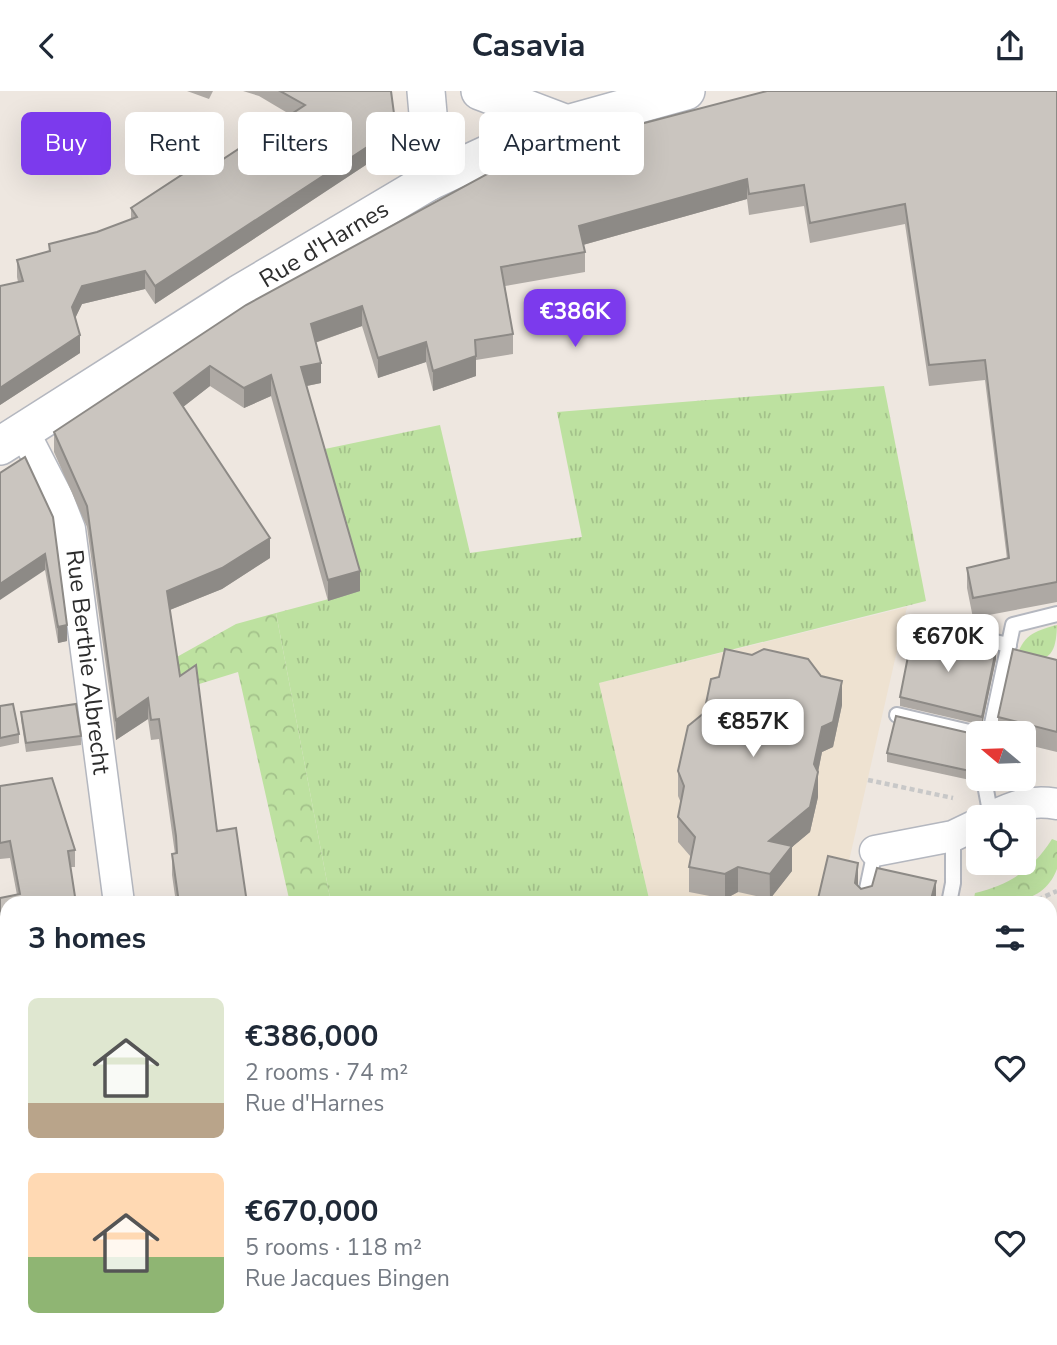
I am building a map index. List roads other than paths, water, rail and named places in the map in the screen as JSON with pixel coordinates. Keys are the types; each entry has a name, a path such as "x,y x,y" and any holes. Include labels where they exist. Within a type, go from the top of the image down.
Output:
{"street":[{"path":"426,91 432,159 428,182"},
{"path":"480,91 535,112"},
{"name":"Rue d'Harnes","path":"608,112 675,92"},
{"name":"Rue d'Harnes","path":"12,438 239,294 428,182 479,158"},
{"name":"Rue Berthie Albrecht","path":"12,438 58,498 70,529 118,896"},
{"path":"1016,805 1043,801 1057,804"},
{"path":"875,852 965,830"}],"lane":[{"path":"993,721 1013,625 1057,614"},
{"path":"921,626 1009,645"},
{"path":"897,715 966,731"},
{"path":"950,896 965,830"},
{"path":"866,896 875,852"}]}
